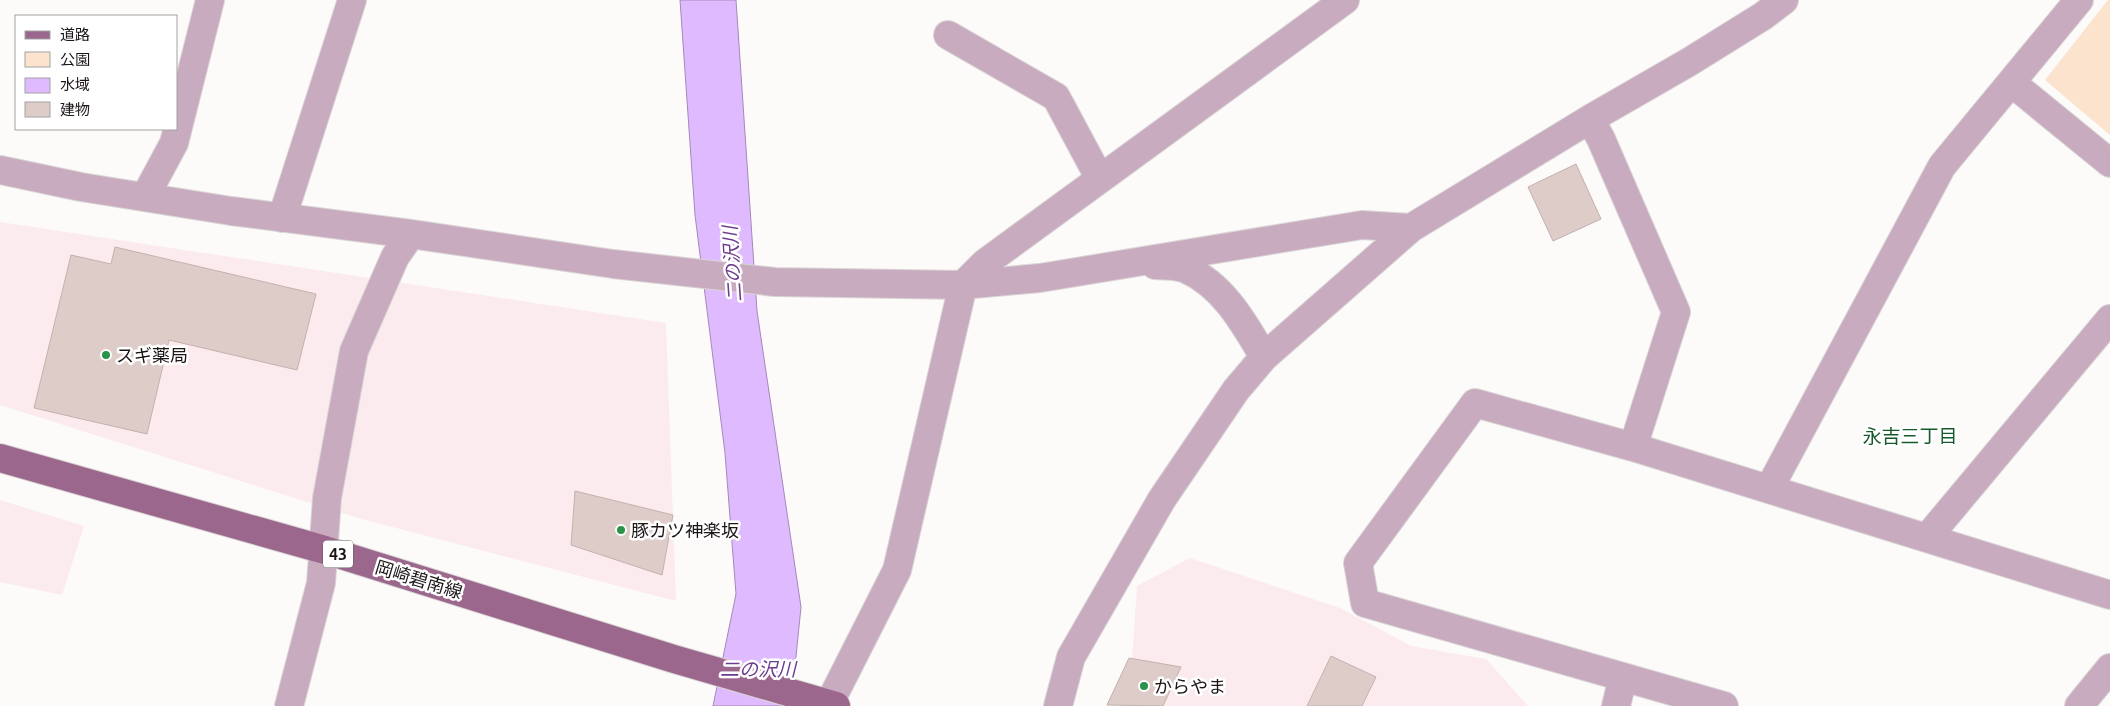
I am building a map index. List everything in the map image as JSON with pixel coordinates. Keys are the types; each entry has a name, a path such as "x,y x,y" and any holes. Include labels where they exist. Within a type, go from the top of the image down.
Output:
{"main road":[{"name":"岡崎碧南線","path":"0,458 324,550 674,659 831,705"}],"street":[{"path":"178,127 210,0"},
{"path":"282,218 352,0"},
{"path":"831,705 897,570 963,285 985,263 1345,0"},
{"path":"1058,706 1071,657 1162,499 1236,390 1264,356 1411,228 1590,119 1689,62 1763,16 1784,0"},
{"path":"1769,488 1942,166 2079,0"},
{"path":"948,35 1056,97 1100,179"},
{"path":"2012,83 2110,163"},
{"path":"1590,119 1601,139 1676,312 1633,447"},
{"path":"145,197 174,143 177,130"},
{"path":"0,170 81,187 231,211 411,234 613,264 775,282 963,285 1040,278 1362,224 1411,228"},
{"path":"289,706 319,597 327,498 354,351 395,257 411,234"},
{"path":"1136,262 1185,268 1210,285 1241,318 1264,356"},
{"path":"1927,538 2110,319"},
{"path":"1724,706 1365,603 1358,563 1475,403 1633,447 1769,488 2110,595"},
{"path":"2079,706 2110,668"},
{"path":"1616,706 1623,677"}],"shaded area":[{"path":"0,222 666,323 676,601 358,518 0,405"},
{"path":"0,500 84,526 62,595 0,582"},
{"path":"1190,558 1340,608 1411,646 1486,659 1528,706 1129,706 1137,586"}],"green space":[{"path":"2108,0 2110,0 2110,135 2045,80"}],"water":[{"name":"二の沢川","path":"680,0 736,0 757,311 801,607 791,706 713,706 736,594 725,453 695,215"}],"building":[{"path":"1576,164 1601,219 1553,241 1528,187"},
{"name":"スギ薬局","path":"115,247 316,294 297,370 169,340 147,434 34,408 71,255 111,264"},
{"name":"豚カツ神楽坂","path":"575,491 673,515 662,575 571,545"},
{"path":"1331,656 1376,677 1362,706 1307,706"},
{"name":"からやま","path":"1129,658 1181,667 1163,706 1107,705"}],"place":[{"name":"スギ薬局","path":"106,355"},
{"name":"豚カツ神楽坂","path":"621,530"},
{"name":"からやま","path":"1144,686"}],"district":[{"name":"永吉三丁目","path":"1910,436"}]}
